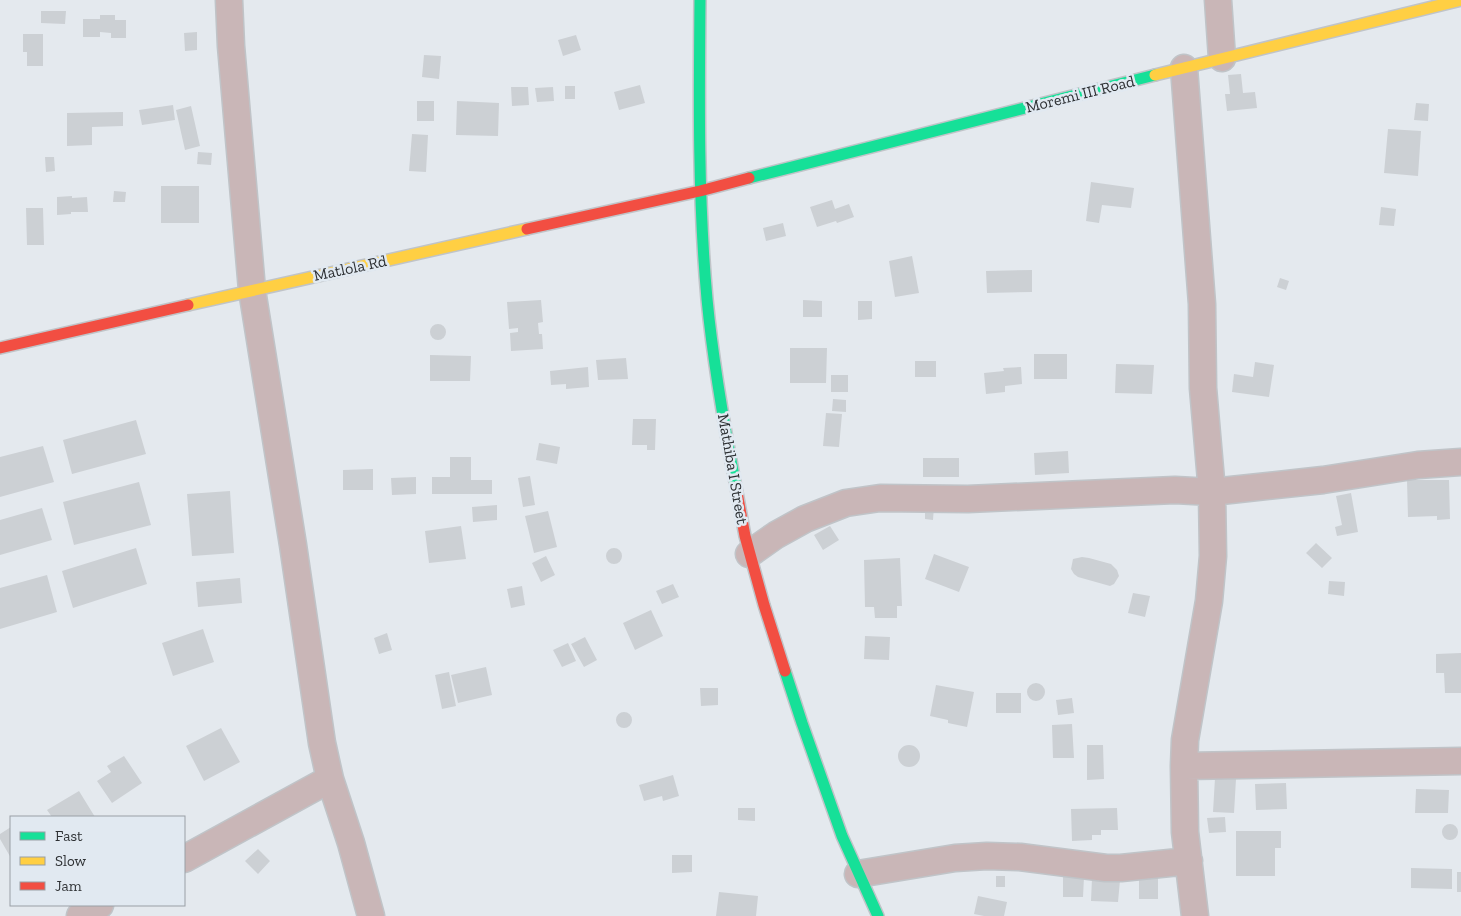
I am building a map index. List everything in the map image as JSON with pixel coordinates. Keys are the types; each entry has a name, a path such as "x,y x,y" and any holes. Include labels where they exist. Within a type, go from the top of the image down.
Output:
{"street":[{"path":"229,0 231,46 252,290 322,743 330,779 352,844 371,916"},
{"name":"Mathiba I Street","path":"700,0 698,87 700,191 707,300 721,404 749,554 802,723 842,836 878,916"},
{"path":"1218,0 1222,58"},
{"name":"Moremi III Road","path":"700,191 1222,58 1386,9 1461,0"},
{"path":"1184,68 1202,304 1203,388 1212,492 1213,556 1209,601 1185,740 1185,832 1195,916"},
{"name":"Matlola Rd","path":"0,348 700,191"},
{"path":"749,554 776,535 805,519 846,503 880,498 968,500 1175,490 1212,492 1323,480 1418,465 1461,462"},
{"path":"1184,766 1461,761"},
{"path":"185,858 330,779"},
{"path":"858,874 955,858 987,856 1106,868 1189,861"},
{"path":"80,916 98,906"}],"building":[{"path":"41,11 66,11 65,24 41,23"},
{"path":"100,15 115,15 115,20 126,20 126,38 111,38 111,33 100,32 100,37 83,37 83,19 100,19"},
{"path":"197,32 197,50 185,51 184,33"},
{"path":"23,34 43,34 43,66 27,66 27,52 23,52"},
{"path":"576,35 581,50 563,56 558,40"},
{"path":"424,55 441,56 439,79 422,77"},
{"path":"1241,74 1243,93 1255,92 1257,108 1227,111 1225,94 1230,94 1228,75"},
{"path":"640,85 645,103 619,110 614,92"},
{"path":"565,86 575,86 575,99 565,99"},
{"path":"511,87 528,87 529,105 512,106"},
{"path":"553,87 554,101 537,102 535,88"},
{"path":"417,101 434,101 434,121 417,121"},
{"path":"457,101 499,103 498,136 456,135"},
{"path":"1416,103 1429,104 1428,121 1414,120"},
{"path":"173,105 175,120 142,125 139,110"},
{"path":"191,106 200,146 185,150 176,110"},
{"path":"123,112 123,126 92,127 92,145 67,146 67,113"},
{"path":"1388,129 1421,131 1418,176 1384,173"},
{"path":"412,134 428,135 426,172 409,171"},
{"path":"198,152 212,153 211,165 197,164"},
{"path":"45,157 54,157 55,171 46,172"},
{"path":"1091,182 1134,188 1131,208 1102,205 1099,223 1086,221"},
{"path":"161,186 199,186 199,223 161,223"},
{"path":"114,191 126,192 125,202 113,202"},
{"path":"72,196 72,198 87,197 88,212 71,212 71,214 57,215 57,197"},
{"path":"832,200 835,209 849,204 854,217 817,227 810,207"},
{"path":"1381,207 1396,209 1394,226 1379,225"},
{"path":"26,208 43,208 44,245 27,245"},
{"path":"783,223 786,236 766,241 763,228"},
{"path":"912,256 919,293 895,297 889,261"},
{"path":"1032,270 1032,292 987,293 986,271"},
{"path":"1280,278 1289,281 1286,290 1277,287"},
{"path":"541,300 543,322 538,323 539,334 542,334 543,349 511,351 510,333 518,332 518,328 509,329 507,302"},
{"path":"803,300 822,301 822,317 803,317"},
{"path":"858,301 872,301 872,319 858,320"},
{"path":"438,324 444,326 446,332 444,338 438,340 432,338 430,332 432,326"},
{"path":"790,348 827,348 826,383 790,383"},
{"path":"1034,354 1067,354 1067,379 1034,379"},
{"path":"430,355 471,356 470,381 430,381"},
{"path":"626,358 628,379 598,380 596,360"},
{"path":"915,361 936,361 936,377 915,377"},
{"path":"1255,362 1274,365 1269,397 1232,392 1234,374 1253,377"},
{"path":"1116,364 1154,365 1152,394 1115,393"},
{"path":"588,367 589,387 566,389 566,384 551,385 550,371"},
{"path":"1021,367 1022,384 1005,386 1005,392 986,394 984,373 1004,371 1003,368"},
{"path":"831,375 848,375 848,392 831,392"},
{"path":"833,399 846,400 846,412 832,411"},
{"path":"826,413 842,414 839,447 823,446"},
{"path":"633,419 656,419 655,450 647,450 647,445 632,445"},
{"path":"136,420 146,454 72,474 63,440"},
{"path":"539,443 560,447 557,464 536,460"},
{"path":"43,446 54,482 0,497 0,457"},
{"path":"1068,451 1069,473 1035,475 1034,453"},
{"path":"450,457 471,457 471,480 492,480 492,494 432,494 432,477 450,477"},
{"path":"923,458 959,458 959,477 923,477"},
{"path":"373,469 373,490 343,490 343,470"},
{"path":"530,476 535,505 523,507 518,478"},
{"path":"416,477 416,494 392,495 391,478"},
{"path":"1407,480 1449,480 1450,519 1437,520 1437,516 1408,517"},
{"path":"139,482 151,525 74,545 63,502"},
{"path":"230,491 234,553 192,556 187,494"},
{"path":"1351,493 1358,532 1337,536 1335,527 1342,525 1336,496"},
{"path":"497,505 497,520 473,522 472,507"},
{"path":"925,506 934,506 933,520 925,519"},
{"path":"42,508 52,540 0,555 0,520"},
{"path":"548,511 557,547 534,553 525,516"},
{"path":"461,526 466,559 429,563 425,531"},
{"path":"830,526 839,540 823,550 814,535"},
{"path":"1316,543 1332,558 1322,568 1306,553"},
{"path":"136,548 147,584 73,608 62,571"},
{"path":"611,548 617,548 622,553 620,562 611,564 606,559 606,553"},
{"path":"934,554 969,567 959,592 925,579"},
{"path":"546,556 555,575 541,582 532,563"},
{"path":"1082,557 1111,564 1117,570 1119,576 1114,584 1110,586 1078,577 1074,574 1071,569 1073,559"},
{"path":"900,558 902,606 897,606 897,618 875,618 874,607 865,607 864,560"},
{"path":"47,575 57,612 0,629 0,588"},
{"path":"240,578 242,603 198,607 196,582"},
{"path":"1329,581 1345,582 1344,596 1328,594"},
{"path":"673,584 679,597 662,604 656,591"},
{"path":"522,586 525,605 511,608 507,589"},
{"path":"1133,593 1150,596 1145,617 1128,613"},
{"path":"651,610 663,636 635,650 623,623"},
{"path":"203,629 214,662 173,676 162,643"},
{"path":"387,633 392,650 379,654 374,638"},
{"path":"865,636 890,637 889,660 864,659"},
{"path":"585,637 597,660 584,667 571,644"},
{"path":"568,643 576,661 562,667 553,650"},
{"path":"1461,653 1461,693 1445,693 1444,673 1436,673 1436,654"},
{"path":"486,667 492,695 458,703 451,675"},
{"path":"449,672 456,706 442,709 435,675"},
{"path":"1036,683 1042,686 1045,692 1042,698 1036,701 1030,698 1027,692 1030,686"},
{"path":"936,685 974,692 967,727 948,723 948,720 930,716"},
{"path":"700,688 718,688 718,705 701,706"},
{"path":"996,693 1021,693 1021,713 996,713"},
{"path":"1072,698 1074,713 1058,715 1056,700"},
{"path":"621,712 627,712 632,717 630,726 621,728 616,723 616,717"},
{"path":"1072,724 1074,758 1053,758 1052,725"},
{"path":"221,728 240,762 204,781 186,746"},
{"path":"909,745 917,748 920,756 917,764 909,767 901,764 898,756 901,748"},
{"path":"1087,745 1103,745 1104,779 1087,780"},
{"path":"124,756 142,783 112,803 97,781 111,772 107,766"},
{"path":"673,775 679,796 663,801 662,796 644,801 639,785"},
{"path":"1215,778 1236,779 1234,813 1213,812"},
{"path":"1286,783 1287,809 1256,810 1255,784"},
{"path":"1416,789 1449,790 1448,813 1415,813"},
{"path":"79,791 94,816 51,816 47,810"},
{"path":"738,808 755,808 755,821 738,820"},
{"path":"1117,808 1118,830 1101,830 1101,835 1092,835 1092,840 1072,841 1071,809"},
{"path":"1225,817 1226,832 1209,833 1207,818"},
{"path":"1450,824 1456,826 1458,832 1456,838 1450,840 1444,838 1442,832 1444,826"},
{"path":"10,828 10,856 0,839 0,834"},
{"path":"1236,831 1281,831 1281,848 1275,848 1275,876 1236,876"},
{"path":"258,849 270,861 258,874 245,861"},
{"path":"672,855 692,855 692,872 672,873"},
{"path":"1411,868 1452,869 1452,889 1411,888"},
{"path":"1457,872 1461,872 1461,892 1457,892"},
{"path":"1139,873 1158,873 1158,899 1139,899"},
{"path":"996,876 1005,876 1005,887 996,887"},
{"path":"1063,877 1084,877 1083,897 1063,897"},
{"path":"1092,878 1120,880 1118,902 1091,901"},
{"path":"719,892 758,896 756,916 716,916"},
{"path":"978,896 1007,902 1004,916 974,914"}],"traffic: fast":[{"path":"700,0 700,150 704,262 709,323 736,487"},
{"path":"749,178 1155,75"},
{"path":"785,671 842,836 878,916"}],"traffic: slow":[{"path":"1155,75 1461,0"},
{"path":"188,305 527,229"}],"traffic: jam":[{"path":"527,229 700,191 749,178"},
{"path":"0,348 188,305"},
{"path":"736,487 745,536 785,671"}]}
